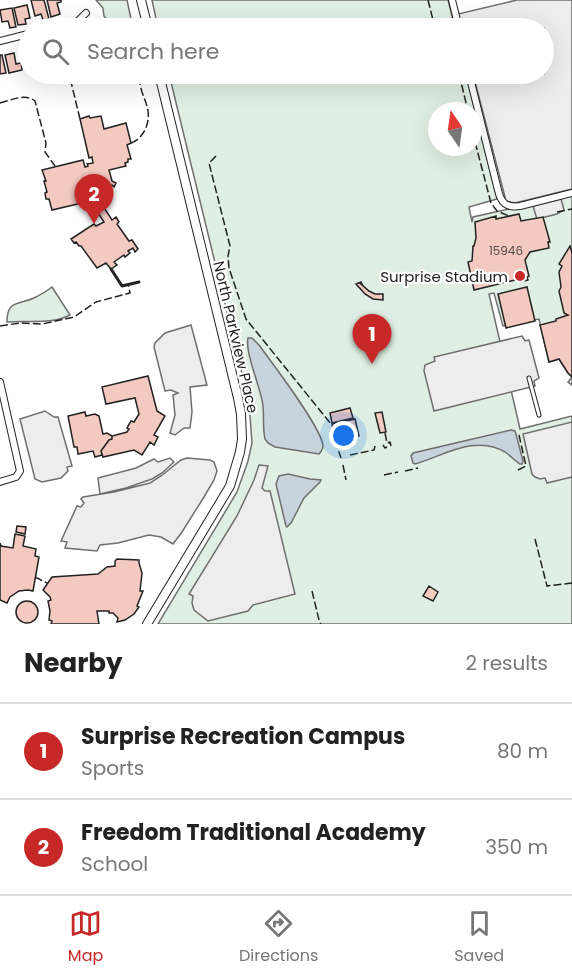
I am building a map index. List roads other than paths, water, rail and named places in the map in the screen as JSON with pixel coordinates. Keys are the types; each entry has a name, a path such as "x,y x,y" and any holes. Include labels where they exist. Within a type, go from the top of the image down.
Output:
{"street":[{"path":"141,0 146,18"},
{"path":"452,0 456,18"},
{"path":"80,18 86,13"},
{"path":"0,41 18,36"},
{"name":"North Parkview Place","path":"147,624 230,486 242,439 238,398 161,84"},
{"path":"472,84 500,197 506,205 520,206 572,193"},
{"path":"0,382 20,471 16,477 0,483"}],"lane":[{"path":"529,378 539,415"}],"place":[{"name":"Freedom Traditional Academy","path":"94,224"},
{"name":"Surprise Stadium","path":"520,276"},
{"name":"Surprise Recreation Campus","path":"372,364"}]}
